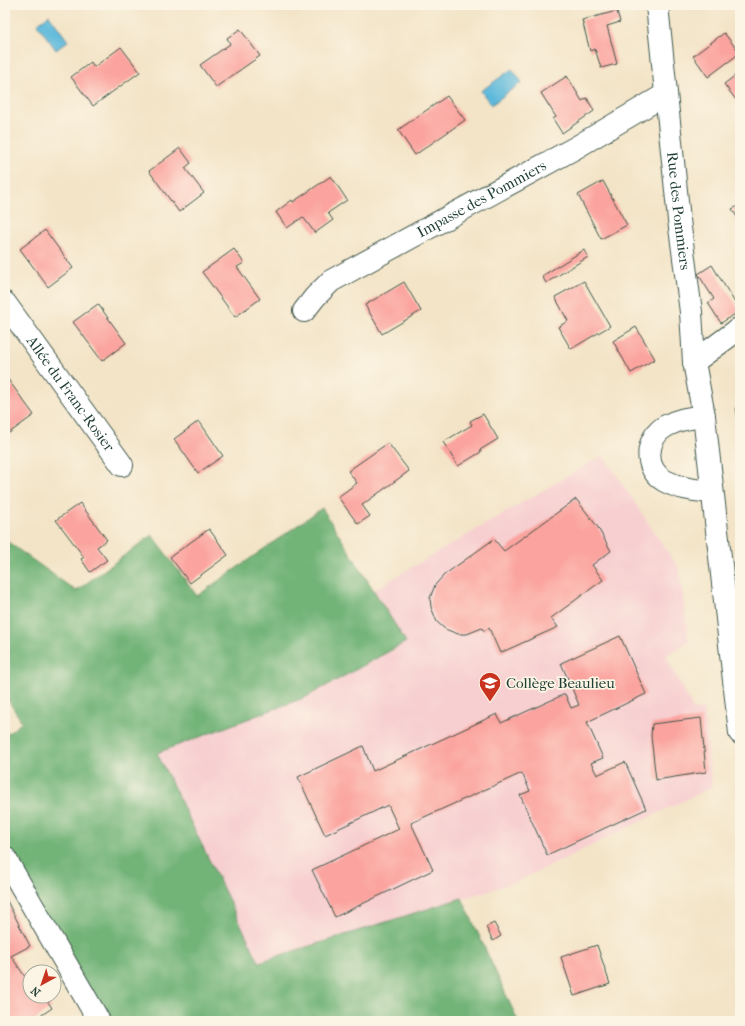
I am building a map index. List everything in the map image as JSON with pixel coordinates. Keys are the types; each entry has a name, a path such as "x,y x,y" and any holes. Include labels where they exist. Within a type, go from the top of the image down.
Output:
{"street":[{"name":"Rue des Pommiers","path":"657,5 679,220 691,312 694,362 704,416 740,733"},
{"name":"Impasse des Pommiers","path":"304,311 318,292 331,281 575,148 666,94"},
{"name":"Allée du Franc-Rosier","path":"5,303 122,465"},
{"path":"694,362 740,328"},
{"path":"704,416 678,420 664,427 654,436 649,449 648,459 655,472 664,481 682,489 712,492"},
{"path":"5,858 99,1021"}],"shaded area":[{"name":"Collège Beaulieu","path":"603,455 679,569 689,641 666,656 693,709 704,710 712,787 516,882 259,962 157,752 306,697 406,642 374,590"}],"green space":[{"path":"322,508 406,642 306,697 157,753 259,962 462,898 518,1021 99,1021 5,858 5,736 22,722 5,695 5,540 76,591 152,535 197,596"}],"water":[{"path":"49,15 68,41 56,50 37,24"},
{"path":"512,69 522,82 491,105 481,91"}],"building":[{"path":"617,11 620,22 607,26 617,64 601,68 595,49 590,51 582,20"},
{"path":"240,29 260,56 216,87 200,65 230,44 227,38"},
{"path":"724,33 740,53 708,77 693,56"},
{"path":"121,47 140,72 93,106 71,77 91,62 94,67"},
{"path":"740,72 740,105 724,84"},
{"path":"567,76 582,101 587,98 594,111 562,133 553,119 556,117 541,93"},
{"path":"447,96 465,120 415,155 398,130"},
{"path":"180,148 191,163 185,168 204,193 179,212 149,171"},
{"path":"331,176 347,200 328,213 333,220 315,233 303,217 287,228 276,212 292,200 293,202"},
{"path":"603,181 627,225 601,239 578,195"},
{"path":"740,205 740,222 732,209"},
{"path":"45,230 73,268 48,287 20,249"},
{"path":"234,249 244,263 237,267 260,299 235,317 202,272"},
{"path":"584,250 588,257 546,283 542,276"},
{"path":"712,265 740,311 721,323 708,303 714,299 698,274"},
{"path":"584,281 610,326 571,349 558,327 568,321 555,297"},
{"path":"404,282 421,311 382,334 365,305"},
{"path":"98,304 126,343 102,361 73,322"},
{"path":"636,327 655,359 631,373 613,341"},
{"path":"7,378 34,415 9,433 5,428 5,380"},
{"path":"736,407 740,407 740,427 739,427"},
{"path":"483,414 498,439 480,450 481,452 458,466 443,442 472,425 470,421"},
{"path":"199,421 223,456 198,473 174,439"},
{"path":"388,443 409,471 362,505 370,516 358,524 338,497 357,483 348,471"},
{"path":"576,499 597,526 611,551 592,565 603,580 551,618 558,627 500,653 489,628 484,631 482,628 467,634 458,634 445,629 437,622 431,607 430,598 435,585 444,575 494,539 504,551"},
{"path":"80,503 107,540 97,547 107,560 90,572 81,559 84,557 56,520"},
{"path":"209,529 228,555 190,583 170,557"},
{"path":"620,636 646,694 587,722 603,758 591,763 597,775 625,762 646,809 547,855 520,795 530,791 522,773 411,823 433,870 335,917 312,870 399,829 388,805 325,835 298,777 363,746 373,771 497,714 501,723 565,694 571,708 579,705 561,663"},
{"path":"701,718 706,772 656,780 651,736 652,724"},
{"path":"5,897 30,946 11,956 22,972 22,1004 49,1004 52,1008 33,1021 5,1021"},
{"path":"494,923 501,936 493,941 486,927"},
{"path":"597,945 610,984 574,996 561,957"}],"place":[{"name":"Collège Beaulieu","path":"490,702"}]}
